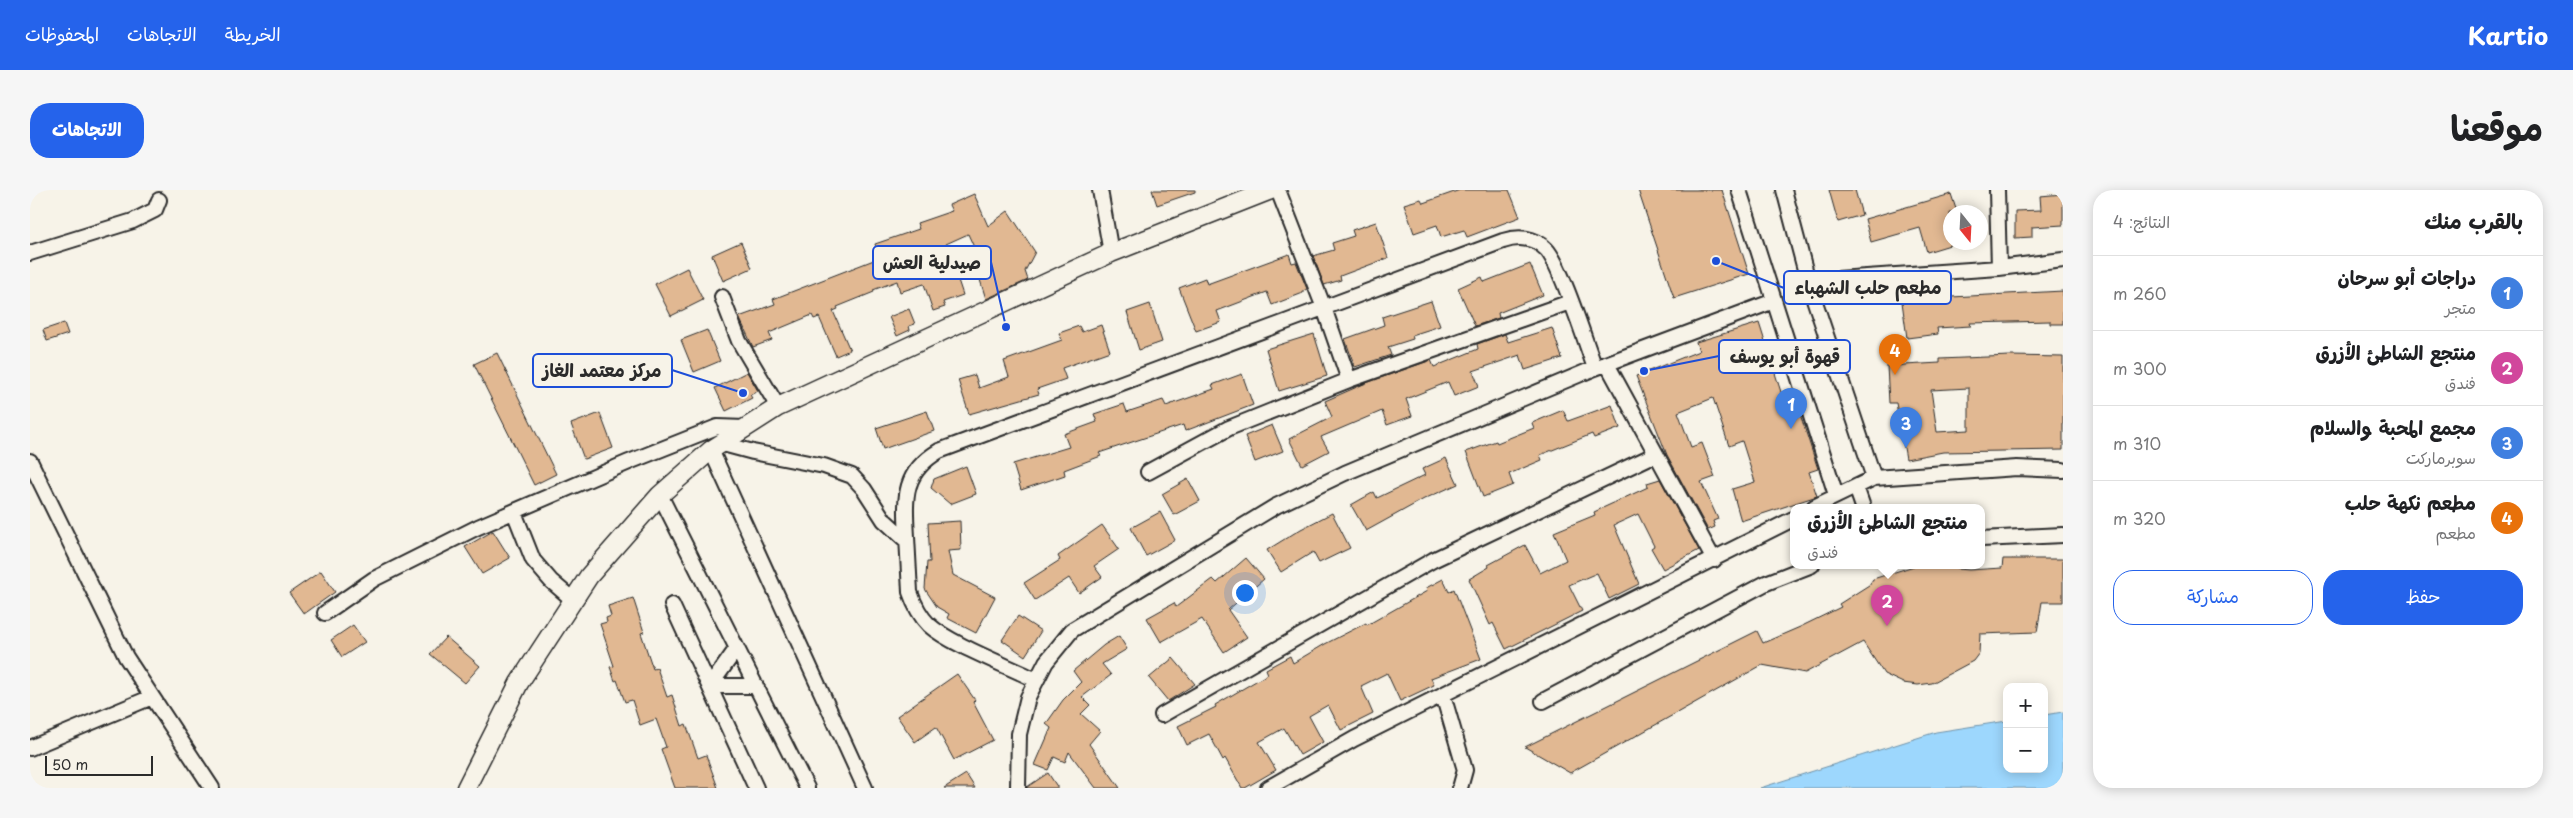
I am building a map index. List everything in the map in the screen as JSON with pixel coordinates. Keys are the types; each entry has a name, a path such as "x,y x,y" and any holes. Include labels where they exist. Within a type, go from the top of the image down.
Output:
{"main road":[{"path":"466,788 519,684 589,576 660,495 717,447 778,407 1111,253 1259,192"}],"street":[{"path":"1100,190 1111,253"},
{"path":"1278,190 1324,308 1349,380"},
{"path":"1739,190 1836,495"},
{"path":"1784,190 1808,281 1874,478"},
{"path":"1997,190 1999,268"},
{"path":"30,253 133,222 155,210 159,200"},
{"path":"1036,680 947,637 923,618 910,592 905,500 907,490 922,464 939,451 1503,241 1518,238 1534,241 1547,250 1601,366 1656,454 1714,560"},
{"path":"1808,281 1999,268 2063,260"},
{"path":"722,297 739,341 778,407"},
{"path":"1018,788 1016,753 1018,734 1028,697 1036,680 1058,645 1072,630 1276,506 1345,473 1601,366 1774,301"},
{"path":"1148,472 1229,428 1349,380 1570,302"},
{"path":"325,613 374,579 478,527 628,462 717,427 745,428"},
{"path":"717,447 824,466 852,476 864,489 884,520 907,540"},
{"path":"717,447 865,788"},
{"path":"1162,715 1433,560 1656,454"},
{"path":"30,461 126,657 212,788"},
{"path":"1820,504 1874,478 2017,468 2063,470"},
{"path":"1856,487 1862,504"},
{"path":"660,495 807,788"},
{"path":"514,512 533,560 551,581 573,600"},
{"path":"1268,788 1354,739 1790,521"},
{"path":"1985,539 2063,535"},
{"path":"1543,701 1766,583 1802,569"},
{"path":"672,605 756,788"},
{"path":"710,686 736,648"},
{"path":"710,686 756,686"},
{"path":"1443,695 1465,770 1460,788"},
{"path":"30,748 152,697"}],"water":[{"path":"2063,712 2063,788 1760,788 1936,732 2003,722 2003,773 2048,773 2048,714"}],"building":[{"path":"1152,190 1195,190 1195,192 1157,205"},
{"path":"1460,190 1509,190 1520,217 1467,237 1464,230 1441,237 1437,225 1414,233 1404,204 1421,199 1423,203"},
{"path":"1638,190 1722,190 1749,274 1674,298"},
{"path":"1829,190 1855,190 1862,215 1838,222"},
{"path":"974,194 988,226 1008,211 1035,252 1025,271 1028,280 986,299 976,267 982,265 968,234 946,244 963,295 943,302 945,307 933,311 924,284 900,292 897,281 873,290 874,292 837,307 838,309 833,311 850,350 836,356 819,317 814,319 812,315 769,333 772,340 753,347 739,317 775,304 773,299 879,258 875,244 919,229 917,223 952,211 949,205"},
{"path":"1951,194 1955,205 1943,205 1943,247 1927,252 1920,228 1871,242 1865,219"},
{"path":"2063,194 2063,225 2032,227 2032,237 2015,238 2015,211 2041,210 2040,196"},
{"path":"1376,222 1388,258 1340,276 1341,280 1324,285 1313,256 1334,250 1332,243 1354,236 1352,230"},
{"path":"741,242 752,268 723,281 712,255"},
{"path":"1289,254 1292,263 1296,262 1307,289 1303,293 1272,305 1267,292 1217,311 1221,322 1196,331 1179,288 1205,278 1207,284"},
{"path":"1530,264 1543,295 1498,313 1499,318 1475,326 1458,288 1482,277 1484,282"},
{"path":"687,268 703,300 671,316 655,284"},
{"path":"2063,291 2063,324 2050,324 2050,321 1970,323 1971,326 1937,328 1938,334 1907,338 1902,302 1933,298"},
{"path":"1431,301 1440,326 1412,335 1413,339 1388,347 1391,355 1355,367 1345,339 1384,325 1382,317"},
{"path":"1150,304 1162,342 1139,350 1127,312"},
{"path":"909,309 915,324 909,326 910,330 897,336 889,317"},
{"path":"64,323 68,334 47,341 43,330"},
{"path":"1759,323 1788,414 1799,411 1818,469 1809,472 1817,496 1741,521 1732,489 1755,482 1742,441 1729,446 1713,398 1678,412 1691,447 1702,443 1715,477 1701,482 1718,519 1713,521 1715,527 1708,530 1667,455 1636,376 1699,351 1696,342"},
{"path":"1101,325 1110,351 1062,368 1066,379 1037,389 1039,394 969,414 958,380 975,375 979,388 1009,377 1004,361 1062,340 1059,333 1079,326 1082,332"},
{"path":"1552,328 1562,358 1525,370 1520,355 1473,371 1479,386 1454,396 1448,382 1406,399 1412,416 1387,425 1382,411 1321,437 1329,451 1302,465 1289,439 1332,417 1325,401 1366,383 1431,360 1434,367 1478,349 1477,344 1505,334 1508,342"},
{"path":"707,330 720,361 694,372 681,340"},
{"path":"1314,334 1327,376 1279,391 1266,349"},
{"path":"497,353 556,474 534,485 474,364"},
{"path":"2010,356 2063,357 2063,450 1943,452 1906,459 1896,403 1889,403 1887,366 1940,363 1940,359","holes":["1969,388 1969,430 1937,432 1931,390"]},
{"path":"747,372 758,391 750,395 752,398 726,411 715,388"},
{"path":"1242,374 1253,405 1185,431 1183,425 1099,453 1101,456 1064,470 1065,475 1021,490 1013,464 1069,447 1064,434 1097,422 1094,414 1124,404 1127,412 1163,400 1166,406 1214,389 1212,385"},
{"path":"1612,405 1620,428 1594,438 1592,434 1540,455 1542,460 1509,474 1513,485 1483,497 1466,452 1496,441 1497,443 1534,428 1532,423 1563,410 1568,421"},
{"path":"927,411 934,431 883,449 876,428"},
{"path":"600,413 613,448 584,459 571,424"},
{"path":"1272,425 1283,451 1255,462 1245,436"},
{"path":"1446,458 1458,484 1424,499 1366,531 1351,505 1374,492 1377,498 1425,475 1422,469"},
{"path":"966,466 976,494 950,504 931,488 934,479"},
{"path":"1188,479 1200,501 1174,515 1162,494"},
{"path":"1660,479 1699,550 1663,569 1651,548 1654,546 1638,514 1614,525 1639,584 1609,599 1597,573 1569,585 1582,611 1506,649 1493,623 1490,625 1469,579 1489,567 1488,565 1525,545 1540,573 1566,560 1554,532 1595,515 1594,512 1648,487 1647,483"},
{"path":"1160,512 1175,540 1146,556 1131,528"},
{"path":"1332,513 1350,548 1319,563 1313,552 1281,572 1267,550"},
{"path":"960,521 961,550 948,551 953,575 995,597 976,633 947,618 949,614 937,607 925,589 927,562 930,562 928,523"},
{"path":"1102,525 1119,549 1094,566 1102,577 1079,593 1069,578 1035,600 1024,583 1060,560 1058,556"},
{"path":"493,531 510,558 482,574 465,547"},
{"path":"1246,558 1264,579 1228,610 1247,637 1224,652 1202,619 1161,642 1147,618 1174,603 1176,607 1213,579 1217,583"},
{"path":"2003,559 2063,559 2063,602 2042,602 2037,632 1980,634 1979,653 1973,661 1932,683 1918,685 1903,683 1884,674 1863,642 1805,673 1762,665 1570,773 1525,747 1757,631 1763,643 1800,627 1841,607 1839,604 1869,585 1873,579 1904,569 1969,570 2002,568"},
{"path":"321,571 335,592 304,614 289,593"},
{"path":"1443,579 1449,592 1454,589 1481,659 1431,678 1434,685 1400,701 1387,673 1361,686 1373,714 1341,730 1328,705 1309,716 1323,742 1300,755 1284,728 1259,742 1276,770 1245,788 1242,788 1225,758 1223,760 1209,734 1187,745 1178,726 1216,707 1215,705 1268,674 1266,669 1290,656 1293,663 1325,644 1366,623 1367,625 1427,591 1426,588"},
{"path":"633,598 644,632 641,633 653,669 657,668 667,697 672,695 682,726 686,724 698,758 706,755 718,788 675,788 661,749 666,747 656,719 640,725 632,700 625,702 617,680 615,681 610,667 614,666 600,624 607,622 606,618 611,616 608,606"},
{"path":"1018,616 1041,631 1025,656 1002,640"},
{"path":"353,625 365,642 342,657 331,640"},
{"path":"1119,636 1127,649 1102,664 1111,675 1082,697 1090,705 1081,714 1100,731 1089,744 1120,788 1096,788 1069,752 1065,762 1054,757 1048,770 1035,765 1051,728 1046,724 1063,700 1081,682 1073,671 1104,645"},
{"path":"446,637 480,666 465,683 430,654"},
{"path":"1173,658 1195,684 1168,701 1149,678"},
{"path":"957,674 975,700 973,702 993,740 954,760 936,727 915,742 897,716"},
{"path":"1048,773 1058,788 1027,788 1027,787"},
{"path":"966,774 975,788 944,788"}],"place":[{"name":"مطعم حلب الشهباء","path":"1716,261"},
{"name":"صيدلية العش","path":"1006,327"},
{"name":"قهوة أبو يوسف","path":"1644,371"},
{"name":"مطعم نكهة حلب","path":"1895,375"},
{"name":"مركز معتمد الغاز","path":"743,393"},
{"name":"دراجات أبو سرحان","path":"1791,429"},
{"name":"مجمع المحبة والسلام","path":"1906,448"},
{"name":"منتجع الشاطئ الأزرق","path":"1887,626"}]}
